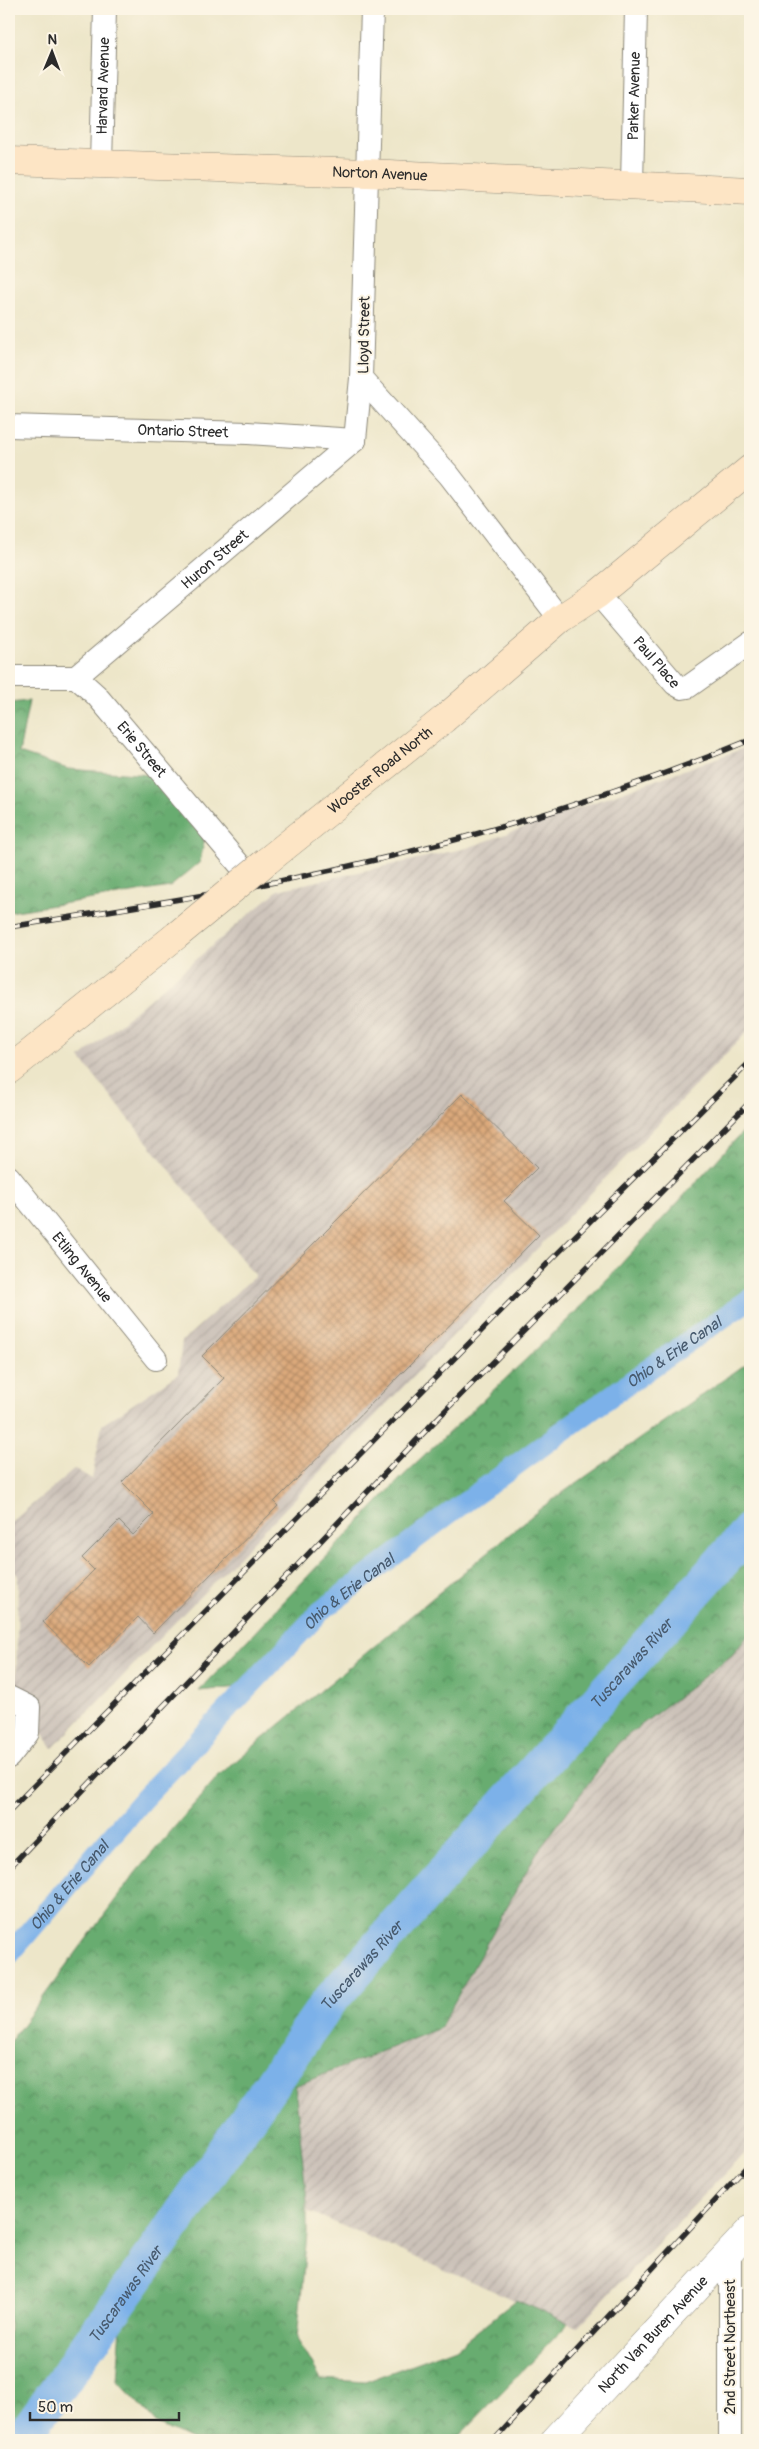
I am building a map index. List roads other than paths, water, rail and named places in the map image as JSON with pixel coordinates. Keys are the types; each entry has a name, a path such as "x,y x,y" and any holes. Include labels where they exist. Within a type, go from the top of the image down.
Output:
{"main road":[{"name":"Norton Avenue","path":"9,161 368,173 750,191"},
{"name":"Wooster Road North","path":"9,1070 177,935 252,867 444,719 560,620 598,594 750,468"}],"street":[{"name":"Harvard Avenue","path":"101,164 105,9"},
{"name":"Lloyd Street","path":"372,9 361,378 449,475 560,620"},
{"name":"Parker Avenue","path":"632,184 636,9"},
{"path":"355,440 361,378"},
{"name":"Ontario Street","path":"9,426 248,432 355,440"},
{"name":"Huron Street","path":"76,678 355,440"},
{"name":"Paul Place","path":"598,594 674,684 682,688 688,687 750,643"},
{"path":"9,677 76,678"},
{"name":"Erie Street","path":"76,678 96,695 252,867"},
{"name":"Etling Avenue","path":"9,1177 156,1358"},
{"path":"9,1697 29,1707 28,1733 9,1757"},
{"name":"North Van Buren Avenue","path":"555,2440 750,2230"},
{"name":"2nd Street Northeast","path":"730,2253 730,2440"}],"waterway":[{"name":"Ohio & Erie Canal","path":"9,1955 142,1800 321,1611 446,1516 633,1380 750,1299"},
{"name":"Tuscarawas River","path":"21,2440 160,2245 326,2005 750,1530"}],"railway":[{"path":"9,927 275,882 456,840 516,823 634,784 750,740"},
{"path":"9,1811 552,1259 750,1062"},
{"path":"9,1868 433,1423 750,1102"},
{"path":"494,2440 750,2163"}]}
